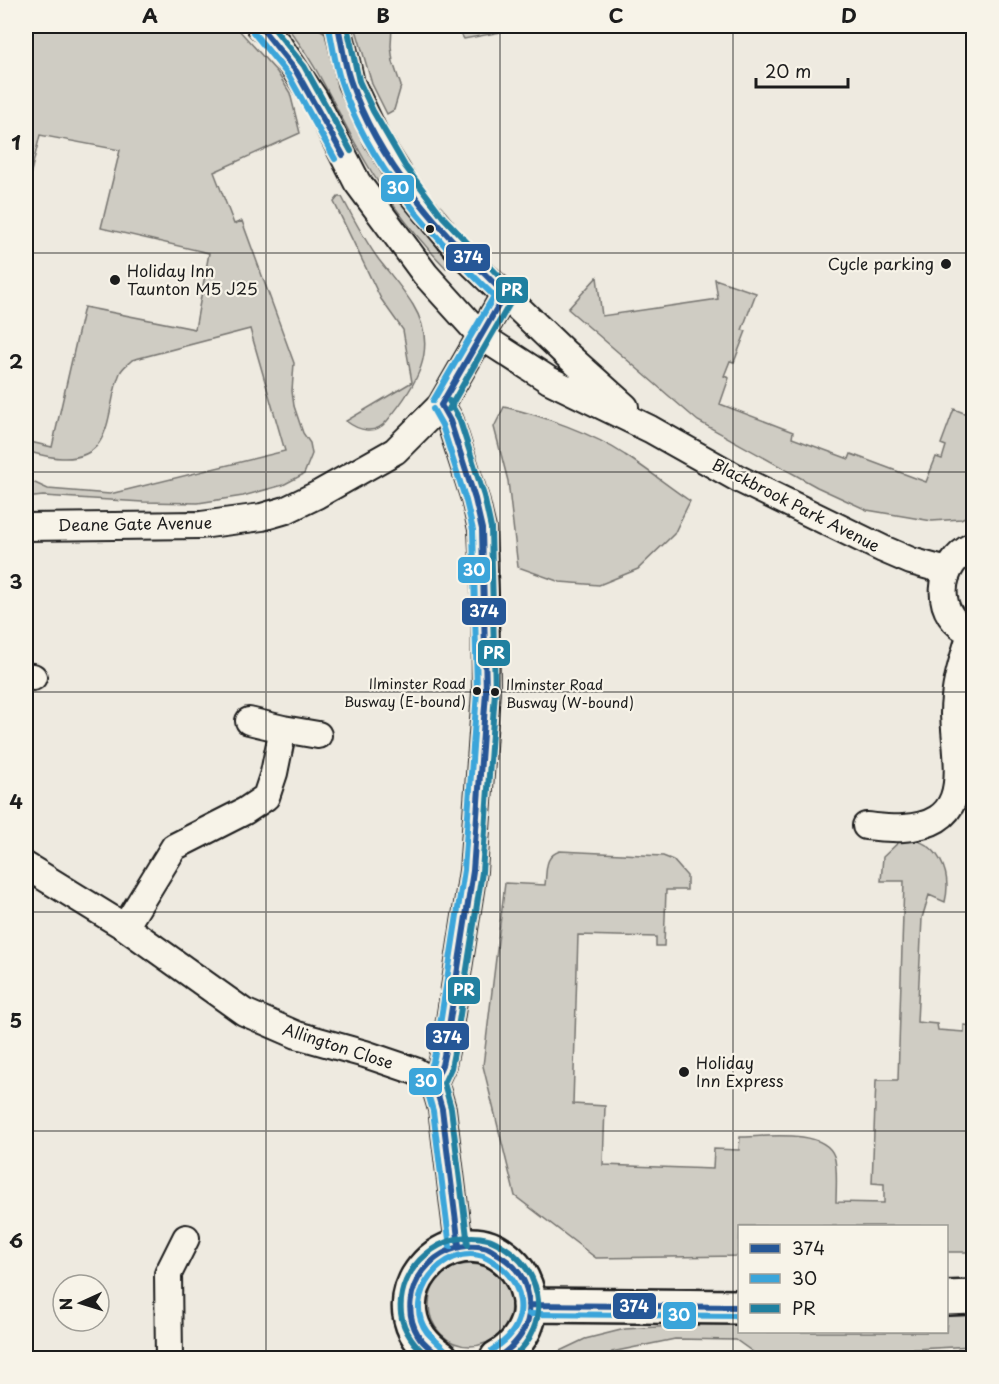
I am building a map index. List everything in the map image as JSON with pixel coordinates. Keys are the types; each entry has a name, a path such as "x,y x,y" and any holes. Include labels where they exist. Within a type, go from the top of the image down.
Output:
{"street":[{"name":"Blackbrook Park Avenue","path":"260,26 278,44 314,98 357,182 425,273 481,336 549,380 650,429 739,479 883,549 911,561 947,571"},
{"name":"Blackbrook Park Avenue","path":"338,26 351,83 378,139 410,192 460,252 566,354 650,429"},
{"name":"Deane Gate Avenue","path":"26,526 201,525 262,517 286,510 317,495 395,451 441,405 505,294"},
{"path":"441,405 450,421 475,499 482,530 486,597 486,692 473,871 447,1046 434,1082 442,1109 459,1246"},
{"path":"866,826 903,828 923,825 938,818 952,805 958,784 955,690 972,633 954,619 944,600 943,585 947,571 957,556 974,545"},
{"path":"249,721 318,735"},
{"path":"125,927 174,847 245,811 266,797 274,773 283,729"},
{"name":"Allington Close","path":"26,866 125,927 244,1012 297,1035 415,1071 434,1082"},
{"path":"169,1359 168,1274 186,1238"},
{"path":"441,1359 429,1351 419,1339 411,1321 409,1302 413,1284 424,1266 441,1253 459,1246 486,1248 503,1256 517,1269 527,1288 529,1305 524,1330 513,1348 497,1359"},
{"path":"948,1298 974,1297"},
{"path":"529,1305 738,1306"}],"shaded area":[{"path":"26,26 232,26 239,30 277,72 290,93 300,133 214,172 234,224 242,221 294,363 292,391 294,406 303,433 310,443 312,454 304,474 283,485 243,496 198,503 43,496 26,498 26,479 48,489 110,494 285,451 250,329 132,360 120,373 106,429 92,450 79,456 62,458 26,451 26,441 52,447 84,307 195,329 209,253 101,228 120,150 40,135 26,192"},
{"path":"286,26 314,26 329,35 343,98 364,142 390,184 450,262 446,268 407,224 384,192 314,67"},
{"path":"355,26 392,26 393,62 401,86 394,110 387,114 372,84"},
{"path":"456,26 533,26 464,39"},
{"path":"338,197 342,197 374,253 413,305 421,321 424,337 424,352 415,381 387,421 372,430 356,427 346,421 412,382 403,330 381,299 334,202"},
{"path":"597,277 602,316 718,299 715,279 756,293 742,330 746,331 734,362 730,361 724,376 729,378 720,404 793,432 792,438 849,459 851,454 926,482 936,457 942,459 946,446 941,444 954,409 969,415 973,403 973,513 961,519 932,521 867,510 817,487 698,421 568,309"},
{"path":"504,407 550,420 612,447 690,501 674,534 638,569 599,585 560,582 518,567 508,481 494,427"},
{"path":"906,839 917,841 935,852 946,880 945,902 929,895 922,918 917,1022 937,1024 938,1030 964,1032 964,1025 973,1026 973,1252 948,1252 948,1225 738,1225 738,1256 596,1258 515,1196 483,1066 505,883 545,885 549,860 551,856 560,851 663,856 673,860 687,876 687,890 666,890 664,946 656,946 656,937 578,935 573,1104 605,1106 603,1165 713,1169 714,1149 739,1150 740,1137 793,1136 819,1141 828,1147 834,1156 836,1202 884,1203 884,1184 872,1183 876,1080 898,1080 904,881 881,881 883,857 899,842"},
{"path":"470,1264 486,1267 499,1276 508,1289 511,1305 508,1321 499,1334 486,1343 470,1346 454,1343 441,1334 432,1321 429,1305 432,1289 441,1276 454,1267"},
{"path":"948,1316 973,1316 973,1346 760,1357 736,1340 675,1339 612,1352 605,1358 545,1358 585,1339 625,1329 738,1322 738,1333 948,1333"}],"transit line":[{"name":"374","path":"260,26 296,71 343,155"},
{"name":"PR","path":"272,26 304,66 351,151"},
{"name":"374","path":"338,26 348,73 362,111 395,169 436,222 505,294 441,405"},
{"name":"PR","path":"347,26 359,81 373,111 405,166 443,217 514,292 513,298 449,409"},
{"name":"30","path":"329,28 339,75 353,113 385,170 425,224 494,296 433,401"},
{"name":"30","path":"253,32 289,76 335,159"},
{"name":"PR","path":"449,401 459,418 484,496 491,528 495,692 482,872 455,1047 451,1068 444,1083 451,1108 468,1245"},
{"name":"374","path":"441,405 450,421 475,499 482,529 486,692 473,871 446,1046 442,1065 434,1082 442,1109 459,1246"},
{"name":"30","path":"433,409 442,425 473,530 477,692 464,870 437,1044 425,1083 433,1111 450,1247"},
{"name":"PR","path":"429,1358 411,1338 402,1320 401,1296 406,1280 414,1266 439,1245 455,1239 471,1237 490,1240 510,1251 521,1261 533,1279 538,1303 534,1329 525,1345 512,1358"},
{"name":"374","path":"441,1358 418,1335 411,1318 411,1301 415,1285 423,1271 435,1259 450,1250 466,1246 490,1249 506,1260 520,1275 528,1294 528,1319 522,1334 497,1358"},
{"name":"30","path":"447,1352 427,1332 420,1318 419,1304 430,1276 454,1257 468,1254 483,1256 500,1267 512,1279 519,1295 520,1309 514,1330 492,1350"},
{"name":"374","path":"529,1305 738,1307"},
{"name":"30","path":"529,1314 738,1316"}],"place":[{"name":"Cycle parking","path":"946,264"},
{"name":"Holiday Inn Taunton M5 J25","path":"115,280"},
{"name":"Ilminster Road Busway (E-bound)","path":"477,691"},
{"name":"Ilminster Road Busway (W-bound)","path":"495,692"},
{"name":"Holiday Inn Express","path":"684,1072"}]}
